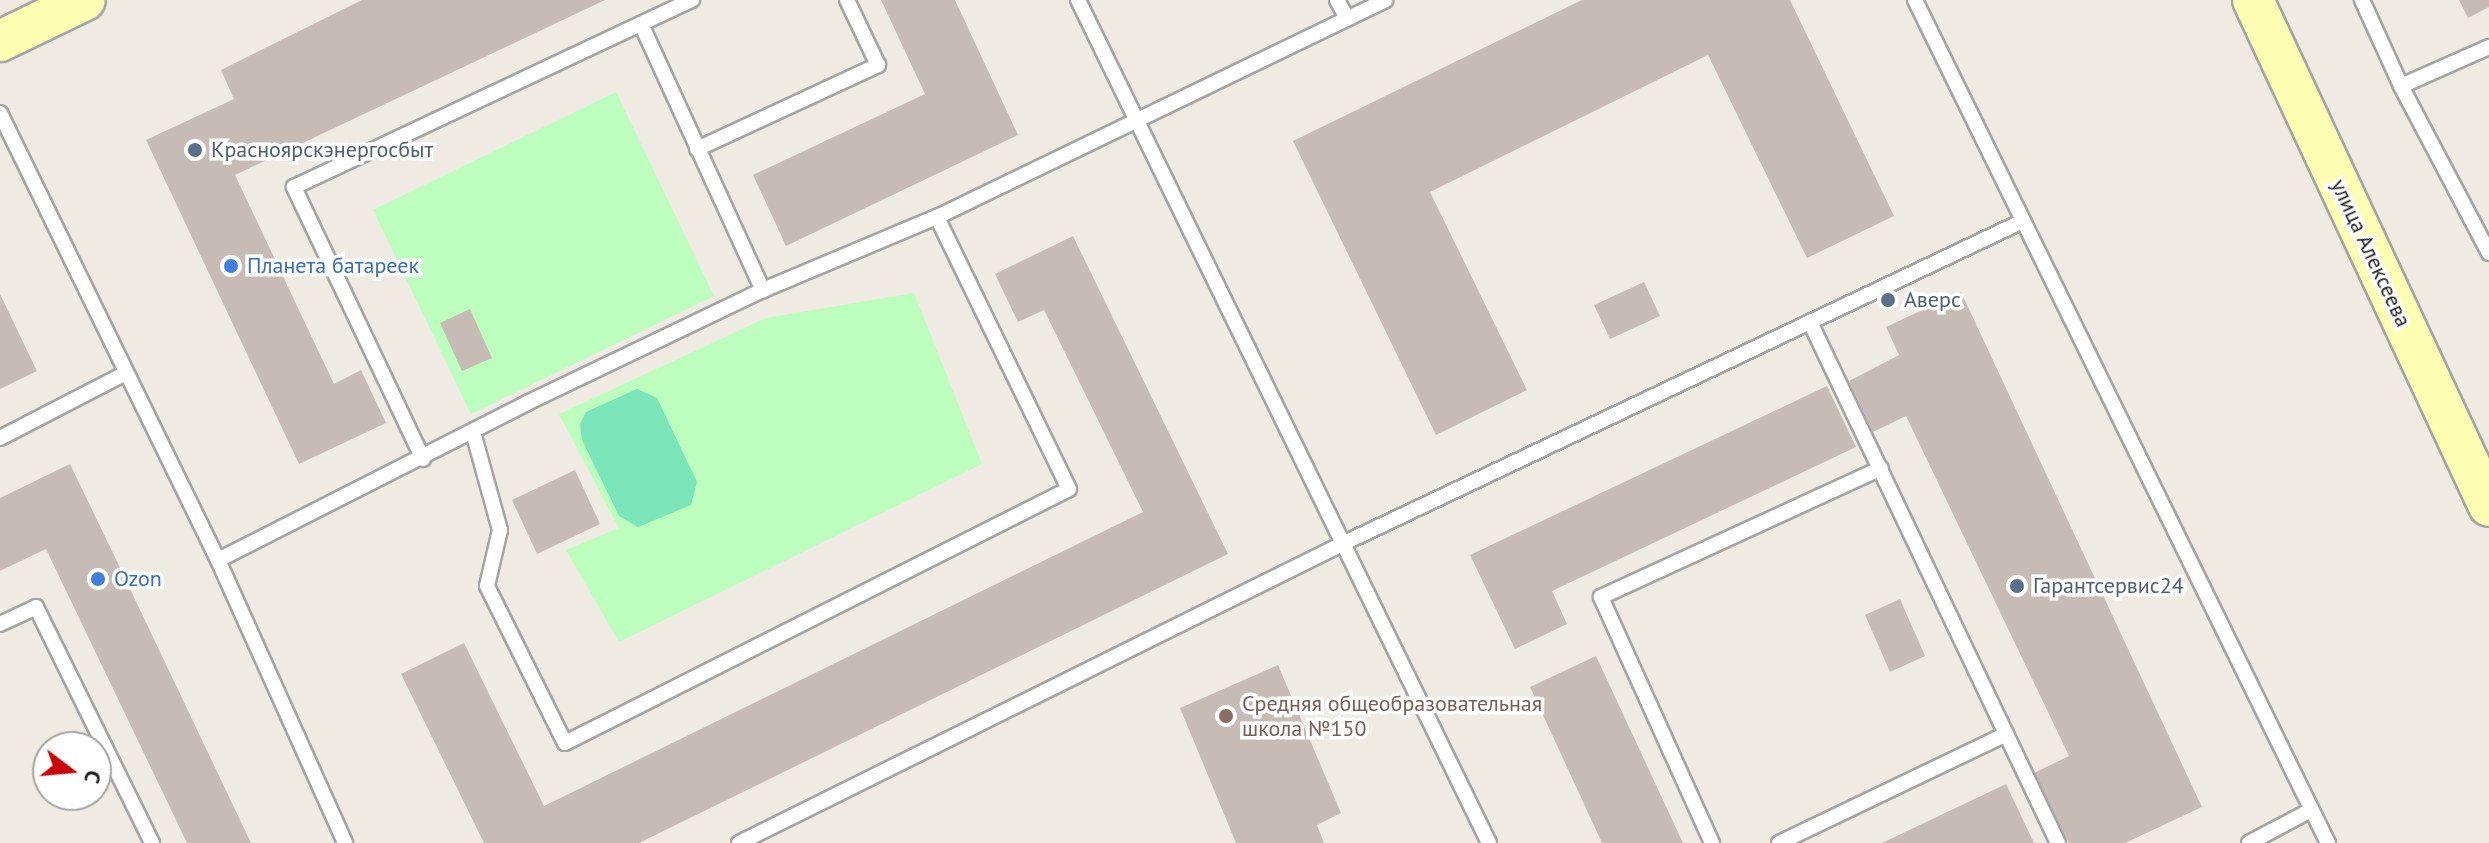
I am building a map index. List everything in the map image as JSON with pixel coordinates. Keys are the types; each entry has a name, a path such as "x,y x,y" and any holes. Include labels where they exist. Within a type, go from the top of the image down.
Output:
{"street":[{"path":"0,41 85,0"},
{"name":"улица Алексеева","path":"2253,0 2489,506"}],"lane":[{"path":"423,459 294,187 692,0"},
{"path":"697,149 878,65 847,0"},
{"path":"1078,0 1139,119 1340,545 1489,843"},
{"path":"1337,0 1347,18"},
{"path":"218,560 763,290 937,217 1385,0"},
{"path":"1915,0 2021,222 2328,843"},
{"path":"2362,0 2401,86 2489,253"},
{"path":"641,24 763,290"},
{"path":"2401,86 2489,47"},
{"path":"2,123 218,560 345,843"},
{"path":"473,432 500,530 487,586 565,743 1069,489 937,217"},
{"path":"739,843 1340,545 2021,222"},
{"path":"1810,322 2058,843"},
{"path":"0,438 126,373"},
{"path":"1712,843 1601,597 1881,468"},
{"path":"0,624 36,607 152,843"},
{"path":"1779,843 2006,734"},
{"path":"2249,843 2311,810"}],"green space":[{"path":"616,92 714,296 471,414 373,210"},
{"path":"914,293 982,464 619,642 566,550 619,528 559,414 766,318"},
{"path":"637,389 657,398 697,482 691,505 638,527 619,516 582,440 580,424 586,412"}],"building":[{"path":"362,0 605,0 235,175 334,384 361,370 386,423 299,464 146,140 234,99 221,70"},
{"path":"881,0 955,0 1018,135 786,246 753,175 925,94"},
{"path":"1582,0 1790,0 1894,216 1807,258 1708,55 1430,192 1527,390 1436,435 1293,141"},
{"path":"2459,0 2489,0 2489,7 2468,18"},
{"path":"1073,236 1228,554 639,843 484,843 401,674 464,643 544,806 1143,512 1044,310 1018,322 995,274"},
{"path":"1644,282 1660,316 1610,339 1594,305"},
{"path":"1961,292 2202,807 2125,843 2069,843 2034,773 2069,756 1906,416 1873,432 1849,381 1899,355 1886,327"},
{"path":"0,294 37,371 0,389"},
{"path":"470,309 492,358 462,371 440,323"},
{"path":"1827,386 1856,447 1552,591 1567,624 1515,649 1470,555"},
{"path":"70,464 251,843 187,843 46,549 0,571 0,498"},
{"path":"575,470 600,524 537,554 512,500"},
{"path":"1900,599 1925,656 1890,672 1865,615"},
{"path":"1596,656 1683,843 1602,843 1530,687"},
{"path":"1278,665 1341,813 1317,825 1324,843 1236,843 1180,708"},
{"path":"2006,784 2034,843 1882,843"}],"place":[{"name":"Красноярскэнергосбыт","path":"195,150"},
{"name":"Планета батареек","path":"231,266"},
{"name":"Аверс","path":"1888,300"},
{"name":"Ozon","path":"98,579"},
{"name":"Гарантсервис24","path":"2017,586"},
{"name":"Средняя общеобразовательная школа №150","path":"1226,716"}]}
